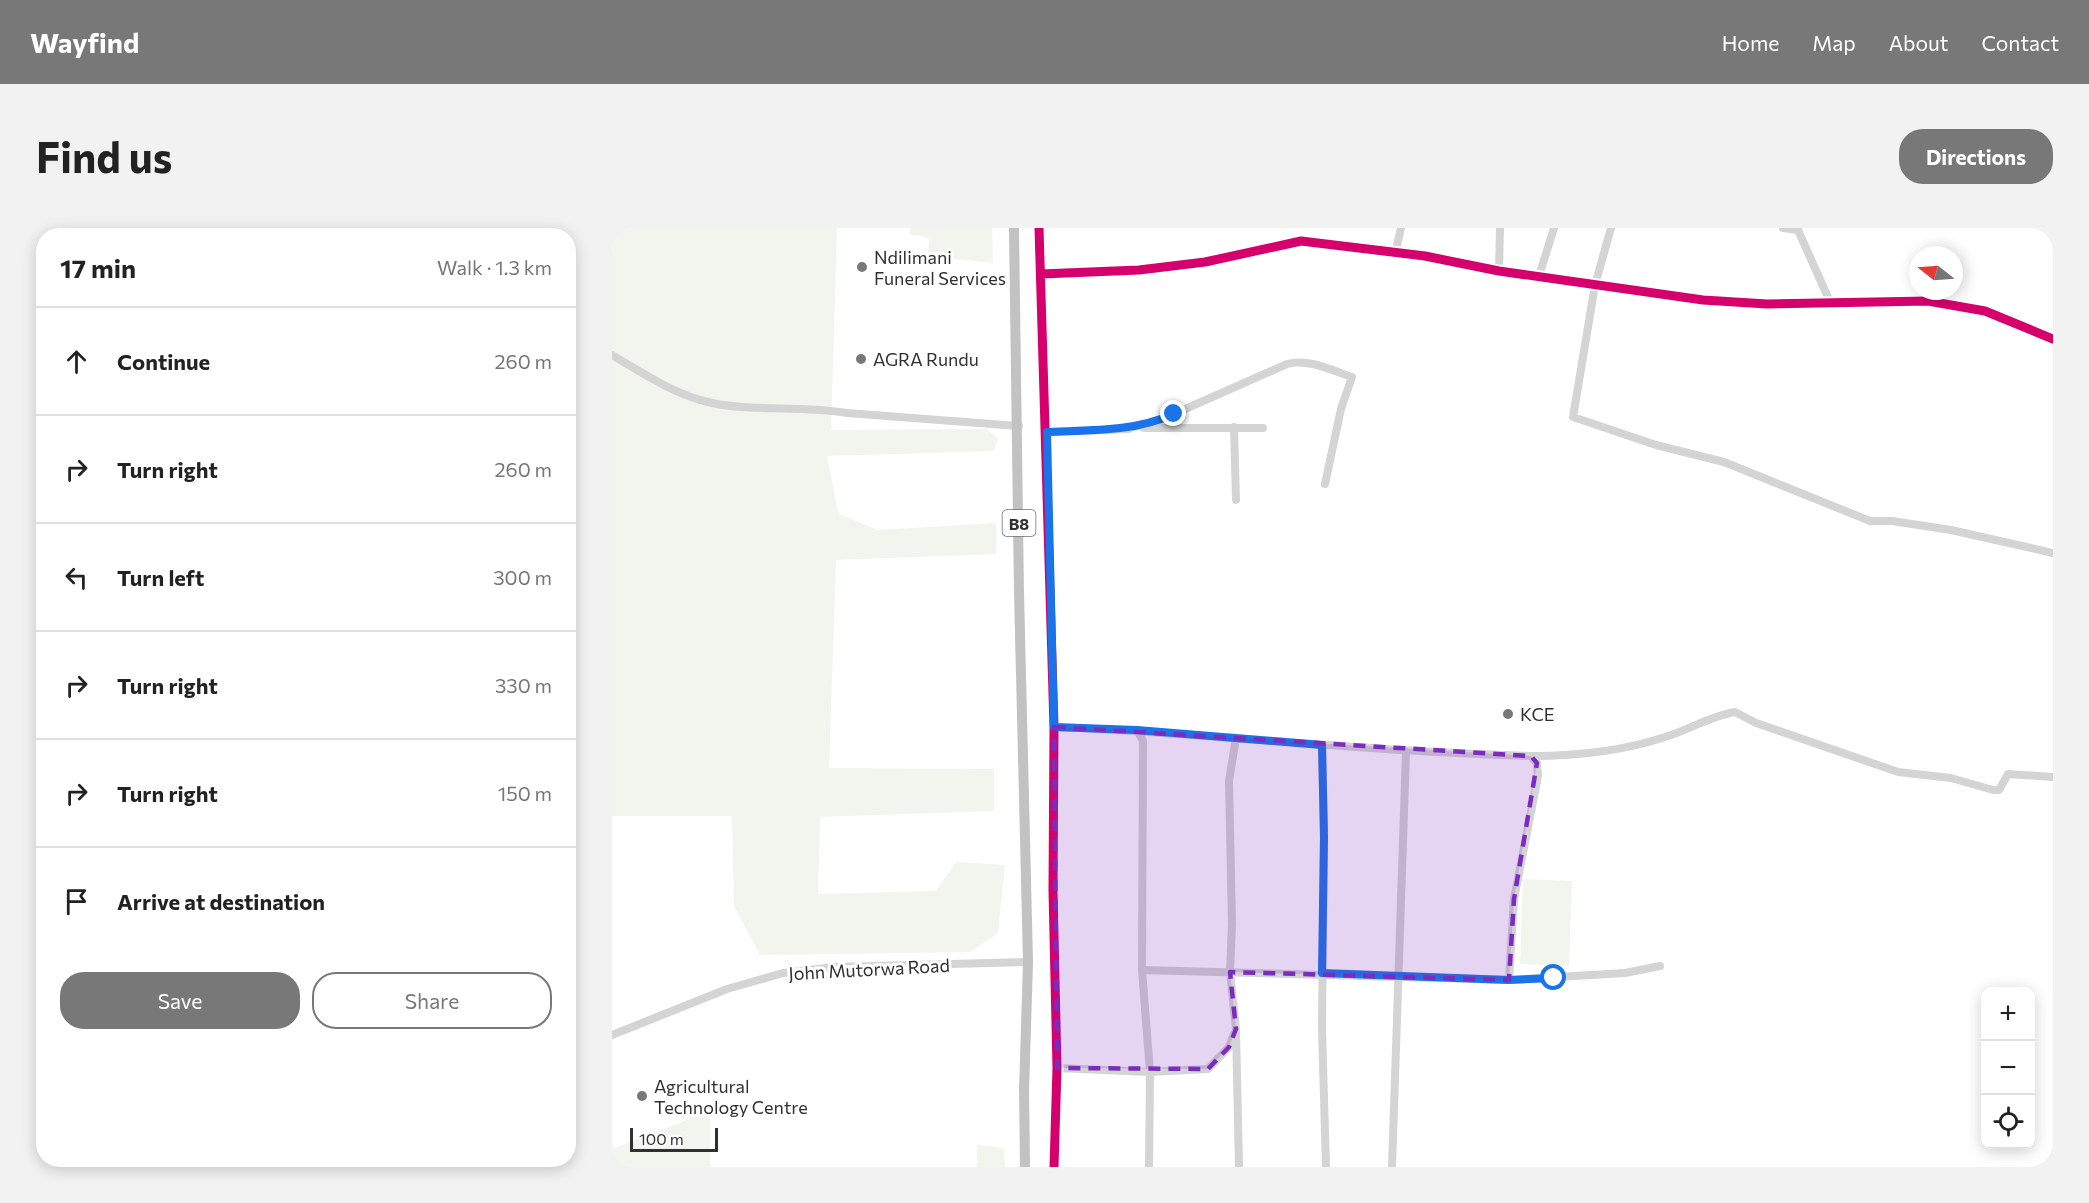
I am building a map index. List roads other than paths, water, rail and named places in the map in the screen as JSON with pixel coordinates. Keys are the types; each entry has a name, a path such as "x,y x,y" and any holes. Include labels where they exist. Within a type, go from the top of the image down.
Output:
{"highway":[{"name":"B8","path":"1014,228 1024,817 1025,1167"}],"street":[{"path":"1039,228 1042,382 1047,432 1054,727 1053,891 1057,1068 1054,1167"},
{"path":"1395,254 1401,228"},
{"path":"1499,271 1500,228"},
{"path":"1539,276 1554,228"},
{"path":"1611,228 1595,285 1573,417 1656,445 1724,462 1870,521 1892,521 1951,530 2053,552"},
{"path":"1783,228 1797,229 1831,304"},
{"path":"1041,274 1139,270 1205,262 1301,241 1425,256 1499,271 1704,300 1767,304 1831,304 1900,300 1949,304 1985,311 2053,339"},
{"path":"612,355 669,389 713,403 821,408 847,413 1019,426"},
{"path":"1125,429 1158,421 1287,364 1298,361 1309,363 1352,377 1341,409 1325,484"},
{"path":"1234,427 1236,500"},
{"path":"1047,432 1263,428"},
{"path":"1054,727 1137,730 1406,752 1531,756 1599,752 1662,738 1712,718 1734,712 1756,723 1898,772 1951,778 1993,790 1999,790 2008,774 2053,777"},
{"path":"1137,730 1143,741 1142,970 1150,1072 1149,1167"},
{"path":"1236,738 1229,781 1232,924 1230,972 1236,1029 1239,1167"},
{"path":"1322,745 1324,901 1322,973 1326,1167"},
{"path":"1392,1167 1406,752"},
{"path":"1509,980 1514,899 1538,776 1537,763 1531,756"},
{"name":"John Mutorwa Road","path":"612,1035 727,989 783,973 835,967 1024,962"},
{"path":"1142,970 1322,973 1509,980 1593,976 1660,966"},
{"path":"1057,1068 1150,1072 1208,1070 1229,1047 1236,1029"}],"place":[{"name":"Ndilimani Funeral Services","path":"862,267"},
{"name":"AGRA Rundu","path":"861,359"},
{"name":"KCE","path":"1508,714"},
{"name":"Agricultural Technology Centre","path":"642,1096"}]}
